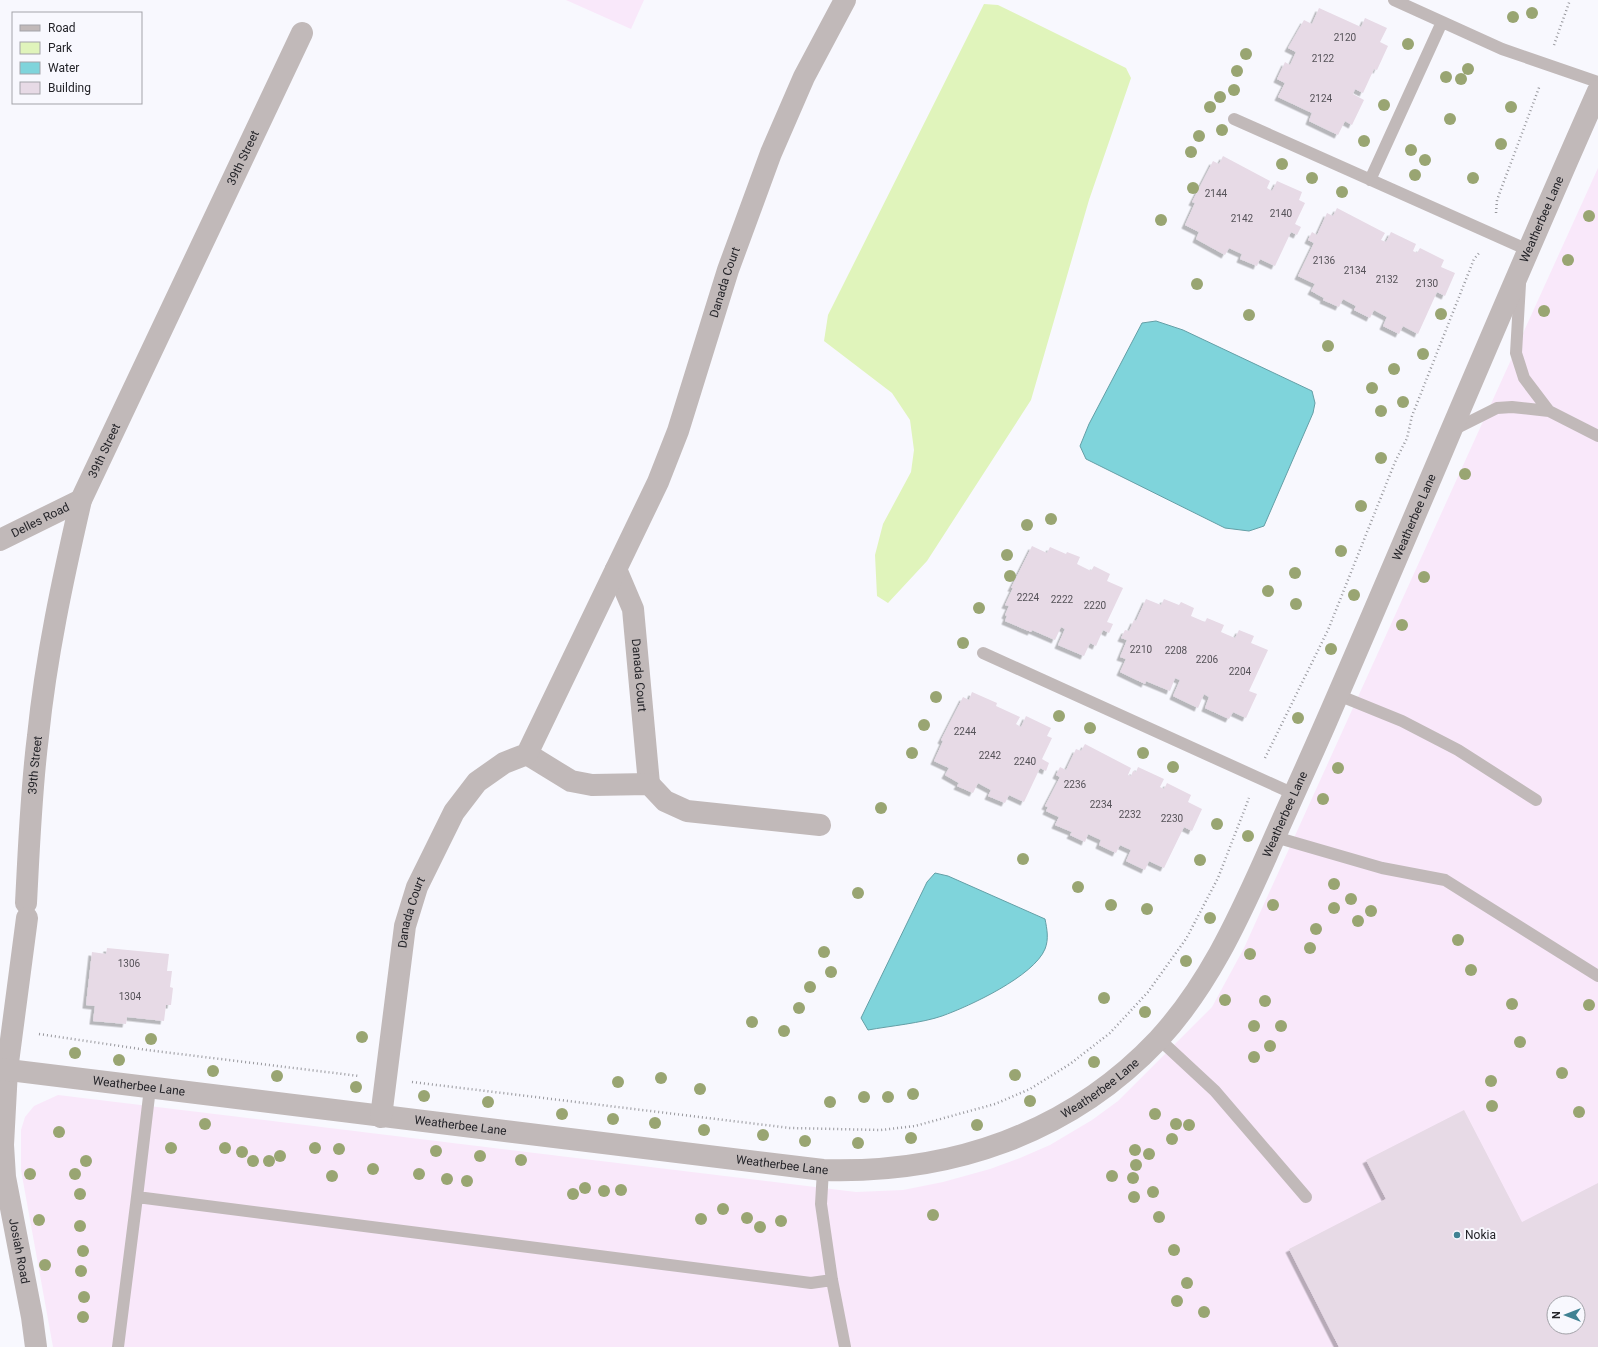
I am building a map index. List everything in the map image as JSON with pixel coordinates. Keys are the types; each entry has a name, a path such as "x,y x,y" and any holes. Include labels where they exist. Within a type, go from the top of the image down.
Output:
{"street":[{"name":"Danada Court","path":"381,1117 405,926 417,887 454,812 476,782 504,763 527,754 658,482 678,431 728,270 771,153 804,78 845,0"},
{"name":"39th Street","path":"26,910 36,759 44,684 65,567 81,500 302,33"},
{"name":"Weatherbee Lane","path":"4,1070 823,1170 864,1171 924,1165 960,1157 1007,1141 1038,1127 1108,1087 1159,1039 1188,1005 1208,977 1237,919 1338,695 1450,431 1598,91"},
{"name":"Delles Road","path":"0,540 81,500"},
{"name":"Danada Court","path":"616,569 633,609 649,784"},
{"path":"527,754 571,781 592,785 649,784 665,801 687,811 820,826"},
{"name":"Josiah Road","path":"26,910 4,1070 2,1145 5,1178 32,1317 36,1347"}],"lane":[{"path":"1394,0 1502,50 1598,82"},
{"path":"1370,180 1442,22"},
{"path":"1234,118 1370,180 1525,258 1516,353 1524,378 1549,411"},
{"path":"1450,431 1497,408 1512,407 1549,411 1598,436"},
{"path":"983,653 1294,794"},
{"path":"1338,695 1402,721 1444,743 1536,800"},
{"path":"1275,837 1382,868 1445,880 1598,976"},
{"path":"1159,1039 1215,1090 1306,1196"},
{"path":"118,1347 150,1088"},
{"path":"823,1170 821,1204 832,1280 845,1347"},
{"path":"137,1197 811,1283 832,1280"}],"path":[{"path":"1552,52 1570,0"},
{"path":"1495,218 1497,200 1542,79"},
{"path":"1262,764 1328,630 1406,438 1412,416 1474,259 1483,249"},
{"path":"407,1081 708,1119 804,1128 881,1130 915,1126 995,1104 1030,1089 1070,1064 1110,1033 1148,992 1186,939 1218,878 1250,797"},
{"path":"37,1034 147,1050 364,1076"}],"shaded area":[{"path":"566,0 644,0 631,29"},
{"path":"1598,168 1598,1347 53,1347 21,1170 21,1130 25,1117 34,1106 58,1095 856,1192 903,1190 943,1182 990,1169 1050,1145 1092,1120 1118,1101 1212,1007 1244,948"}],"green space":[{"path":"984,4 998,5 1126,68 1131,78 1089,200 1031,400 927,561 888,603 877,596 875,555 883,524 911,472 914,450 910,420 892,393 824,341 828,315"}],"water":[{"path":"1156,321 1183,330 1312,391 1315,403 1313,413 1264,526 1249,531 1225,528 1086,459 1080,446 1089,424 1142,323"},
{"path":"935,873 948,876 1045,919 1047,938 1045,949 1039,959 1028,969 1000,989 984,998 942,1016 868,1030 861,1018 927,882"}],"building":[{"path":"1319,8 1361,27 1365,18 1387,28 1380,42 1388,46 1377,70 1374,69 1363,93 1355,89 1353,94 1364,100 1352,125 1345,121 1338,135 1309,121 1312,113 1278,97 1285,83 1277,79 1285,62 1290,65 1296,52 1288,48 1304,20 1312,24"},
{"path":"1223,156 1270,181 1267,188 1272,191 1277,181 1302,192 1299,200 1305,203 1295,224 1301,227 1297,235 1291,232 1275,266 1260,259 1257,266 1240,259 1242,254 1229,248 1225,255 1196,239 1199,232 1185,225 1195,203 1192,202 1213,161 1219,164"},
{"path":"1337,208 1385,233 1381,240 1386,242 1391,232 1416,244 1413,251 1417,253 1420,248 1444,260 1441,267 1455,273 1445,296 1437,292 1418,334 1403,326 1399,334 1383,326 1387,317 1374,310 1370,318 1354,310 1356,306 1343,299 1339,307 1323,300 1324,298 1311,291 1315,284 1298,276 1314,243 1308,240 1312,232 1317,235 1327,213 1333,216"},
{"path":"1032,546 1047,553 1050,547 1066,554 1067,552 1080,557 1077,564 1091,571 1094,566 1110,574 1107,581 1123,588 1107,622 1113,624 1109,633 1103,630 1096,646 1090,643 1084,656 1058,645 1065,629 1061,627 1055,640 1005,621 1007,616 1005,615 1009,606 1005,605 1013,588 1011,588"},
{"path":"1146,599 1161,605 1164,599 1179,605 1181,602 1194,608 1191,616 1205,622 1207,618 1224,625 1221,632 1235,638 1239,630 1254,636 1251,643 1268,650 1249,691 1257,694 1246,718 1233,712 1229,719 1205,708 1209,697 1204,694 1198,708 1173,696 1180,680 1175,678 1170,691 1146,681 1145,684 1120,672 1126,659 1120,657 1127,640 1121,638 1125,630 1129,631 1134,620 1136,621"},
{"path":"972,692 997,703 996,706 1020,717 1016,724 1021,727 1026,716 1051,728 1047,736 1052,738 1042,759 1049,763 1046,771 1040,768 1024,802 1009,795 1005,803 988,796 991,790 978,783 973,793 957,786 959,783 945,775 949,768 934,761 943,741 941,740 963,697 969,700"},
{"path":"1085,744 1131,768 1128,775 1131,776 1133,771 1136,772 1138,767 1164,779 1160,787 1164,789 1167,783 1191,795 1188,802 1202,809 1192,831 1184,827 1164,868 1149,861 1145,870 1126,861 1131,850 1120,845 1116,853 1099,845 1101,840 1088,834 1085,842 1070,835 1072,832 1055,825 1059,817 1046,811 1048,807 1045,806 1060,777 1056,775 1060,767 1066,770 1076,749 1081,751"},
{"path":"107,948 169,954 167,971 172,971 170,987 173,988 171,1005 166,1005 164,1021 127,1017 126,1024 93,1021 95,1006 86,1005 92,952 106,954"},
{"name":"Nokia","path":"1464,1110 1522,1222 1598,1183 1598,1347 1339,1347 1289,1249 1386,1199 1366,1160"}],"place":[{"name":"Nokia","path":"1457,1235"}]}
